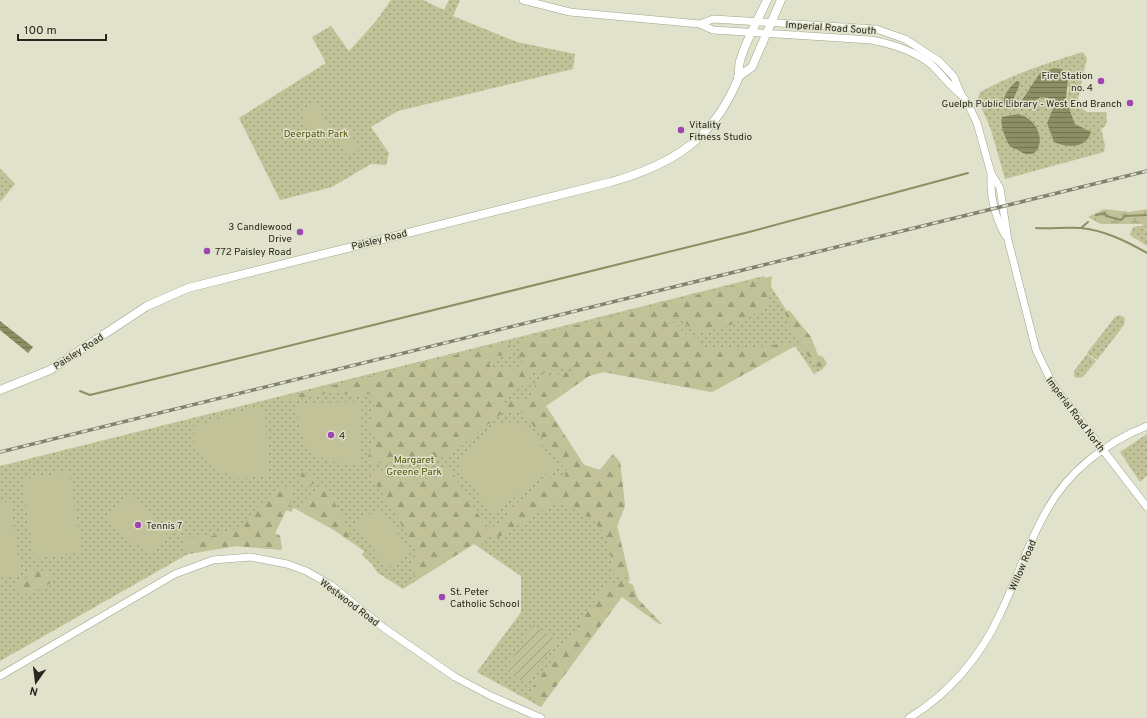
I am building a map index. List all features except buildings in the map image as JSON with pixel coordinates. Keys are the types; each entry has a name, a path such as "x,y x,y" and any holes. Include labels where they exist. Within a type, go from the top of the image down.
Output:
{"main road":[{"name":"Paisley Road","path":"0,390 50,370 147,306 188,288 642,173 675,157 710,127 729,97 738,77 739,62 767,0"},
{"name":"Paisley Road","path":"738,77 752,67 781,0"}],"street":[{"name":"Imperial Road South","path":"523,0 570,12 700,24 713,30 871,40 890,44 911,53 933,66 960,94"},
{"name":"Imperial Road South","path":"700,24 713,19 859,27 894,34 921,48 939,61 954,77 960,94 977,123 991,172 1000,188 1008,240"},
{"name":"Imperial Road North","path":"1008,240 1036,350 1041,363 1053,385 1147,507"},
{"name":"Willow Road","path":"909,718 934,701 964,672 976,656 1001,614 1047,509 1075,473 1103,450 1131,432 1147,426"},
{"name":"Westwood Road","path":"0,676 174,574 213,560 251,557 287,564 306,571 331,585 384,628 455,677 491,696 541,718"}],"green space":[{"name":"Deerpath Park","path":"391,0 423,0 444,10 449,0 460,0 453,16 517,42 575,54 573,69 398,111 371,127 389,153 386,165 371,164 332,187 280,200 239,118 326,63 312,37 331,26 349,51 376,21"},
{"path":"1083,52 1087,58 1078,98 1080,107 1087,112 1106,112 1106,124 1101,129 1105,145 1104,152 1005,179 991,130 978,99 980,92 1018,74","holes":["1069,87 1066,100 1075,124 1090,132 1047,123 1054,106 1051,102 1045,97 1024,97 1028,91"]},
{"path":"315,102 330,128 315,137 299,112"},
{"path":"350,133 360,149 347,156 338,140"},
{"path":"0,168 15,184 0,202"},
{"path":"1104,209 1129,212 1147,209 1147,226 1141,224 1101,224 1088,217"},
{"path":"1147,225 1147,246 1130,235 1133,227"},
{"name":"Margaret Greene Park","path":"764,276 824,368 814,374 795,346 712,392 603,372 589,376 546,406 584,465 600,470 613,454 620,462 625,506 617,526 630,580 541,707 477,672 521,612 521,576 474,544 403,589 378,573 371,563 362,555 364,551 334,530 294,508 291,512 286,510 275,533 280,536 282,550 236,546 188,554 0,661 0,466"},
{"path":"772,276 770,293 765,305 758,312 743,320 714,330 700,331 691,328 681,318 672,319 684,333 699,338 700,347 752,348 786,343 794,344 795,346 712,392 603,372 589,376 546,406 584,465 600,470 613,454 620,462 625,506 617,526 629,576 614,577 607,539 599,526 578,511 555,502 499,537 486,535 481,548 474,544 415,581 411,561 416,551 392,508 370,476 370,470 415,470 449,467 486,527 490,527 497,525 506,517 509,509 552,476 559,475 565,477 566,469 524,413 507,411 502,413 460,447 437,460 372,463 367,460 375,439 369,425 375,401 370,394 353,395 337,392 313,395 290,401 281,398 497,345 510,345 511,354 497,356 489,363 491,368 522,369 522,361 519,360 520,339","holes":["574,366 575,370 542,378 535,385 530,400 515,399 503,404 504,397 512,390 526,385 535,370 544,373"]},
{"path":"789,310 811,337 818,355 823,357 827,363 825,367 815,366 791,330 785,312"},
{"path":"1119,315 1125,318 1124,325 1097,360 1087,353 1115,317"},
{"path":"1087,354 1096,361 1083,377 1077,378 1074,376 1074,371"},
{"name":"4","path":"357,402 362,407 359,464 342,463 324,459 310,449 302,436 296,403"},
{"path":"258,406 265,411 269,475 240,479 214,469 194,449 194,426"},
{"path":"516,421 532,431 556,467 496,511 490,511 456,462 472,445 497,424"},
{"path":"1147,434 1147,476 1140,482 1120,452"},
{"path":"69,472 82,552 34,559 22,479"},
{"path":"302,472 318,481 304,489 300,478"},
{"path":"282,485 292,490 291,501 275,533 280,536 282,550 236,546 188,554 184,547 186,537 213,536 243,527 259,505"},
{"path":"325,486 343,518 353,543 334,530 297,509 313,492"},
{"name":"Tennis 7","path":"127,495 169,531 149,555 107,520"},
{"path":"10,501 21,575 0,578 0,503"},
{"path":"380,508 411,553 387,568 355,524"},
{"path":"29,569 51,572 51,583 29,594 17,594 16,590 18,582 26,580"},
{"path":"625,581 633,585 638,599 662,624 659,624 622,597 541,707 535,703 532,690 536,683 547,666 569,640 602,590 608,585"},
{"path":"534,625 557,640 526,684 505,670"}],"shaded area":[{"path":"1054,68 1062,69 1068,79 1066,100 1075,124 1091,132 1089,138 1085,142 1076,146 1054,142 1047,123 1054,106 1048,98 1041,97 1028,105 1024,104 1022,100 1040,73"},
{"path":"1017,81 1020,83 1011,105 1006,106 1003,103 1006,93"},
{"path":"1018,114 1028,119 1035,126 1039,134 1040,142 1038,149 1033,153 1027,154 1011,147 1008,143 1002,126 1002,117"},
{"path":"0,321 33,347 28,353 0,330"}],"waterway":[{"path":"80,391 90,395 749,232 968,173"},
{"path":"1096,215 1105,213 1106,216 1121,220 1125,216 1147,215"},
{"path":"1081,228 1088,222"},
{"path":"1036,228 1080,228 1098,231 1123,240 1147,253"}],"railway":[{"path":"0,452 1147,171"}],"place":[{"name":"Fire Station no. 4","path":"1101,81"},
{"name":"Guelph Public Library - West End Branch","path":"1130,103"},
{"name":"Vitality Fitness Studio","path":"681,130"},
{"name":"3 Candlewood Drive","path":"300,232"},
{"name":"772 Paisley Road","path":"207,251"},
{"name":"4","path":"331,435"},
{"name":"Tennis 7","path":"138,525"},
{"name":"St. Peter Catholic School","path":"442,597"}]}
